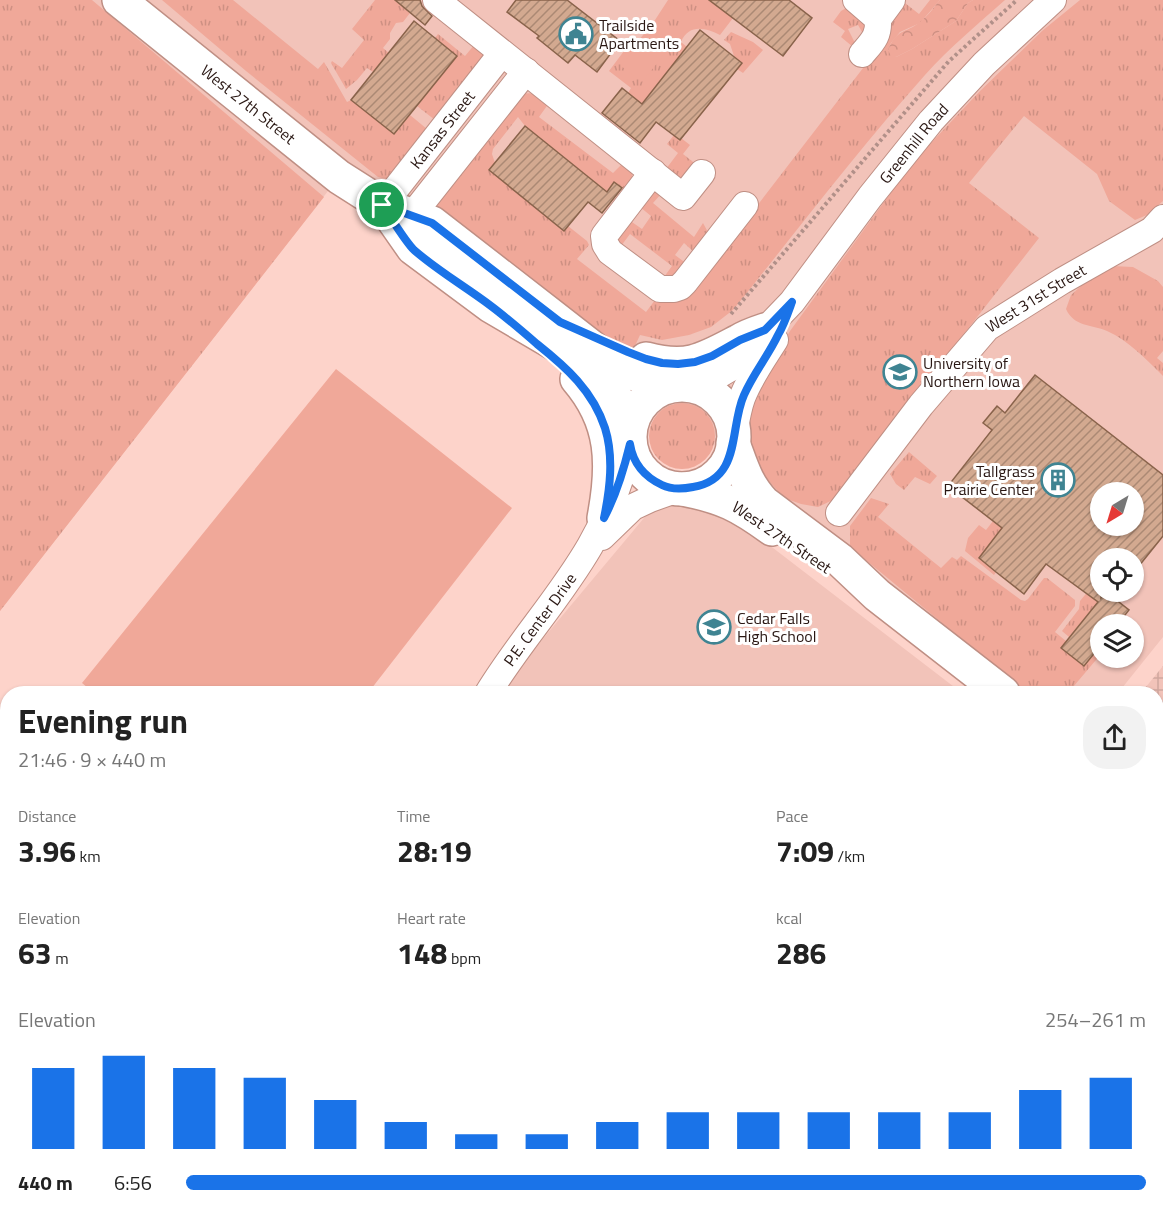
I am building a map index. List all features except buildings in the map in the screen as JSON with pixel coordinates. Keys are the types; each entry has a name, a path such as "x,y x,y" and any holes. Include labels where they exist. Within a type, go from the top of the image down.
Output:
{"main road":[{"name":"West 27th Street","path":"119,0 339,177 398,217 432,223 603,356 623,369 659,384 683,385"},
{"name":"West 27th Street","path":"398,217 412,248 491,306 576,356 597,372 607,383 623,410 630,439"},
{"path":"491,306 571,372 594,403 605,428 610,470 609,493 597,532"},
{"path":"560,322 646,359 678,364 695,362 712,356 740,340 765,330"},
{"path":"683,385 709,392 722,403 731,418 734,439 732,451 725,466 714,478 700,486 681,489 667,487 651,480 639,468 631,452 630,439 633,417 642,401 657,390 683,385"},
{"name":"West 27th Street","path":"734,439 747,479 754,492 764,503 840,560 877,595 995,686"},
{"name":"West 27th Street","path":"681,489 708,494 742,508 833,572 877,595"}],"street":[{"path":"436,0 684,197 702,173"},
{"path":"856,0 885,9 873,41 862,54"},
{"name":"Greenhill Road","path":"683,385 717,376 734,366 749,352 765,330 792,302 870,197 931,121 984,64 1053,0"},
{"name":"Kansas Street","path":"398,217 443,128 502,53"},
{"path":"398,217 467,146 526,71"},
{"path":"443,128 467,146"},
{"path":"653,172 604,236 605,244 610,252 660,289 680,287 745,205"},
{"name":"West 31st Street","path":"839,513 921,405 987,328 1062,281 1152,230 1163,218"},
{"name":"Greenhill Road","path":"734,439 742,398 778,336 792,302"},
{"name":"P.E. Center Drive","path":"492,686 570,577 597,532 616,493 630,439"},
{"name":"P.E. Center Drive","path":"597,532 607,534 633,507 681,489"}],"path":[{"path":"728,317 949,61 1017,0"}],"shaded area":[{"name":"University of Northern Iowa","path":"0,0 1163,0 1163,637 1144,661 1144,614 1090,614 1090,668 1138,668 1124,686 998,686 747,479 674,404 602,341 339,177 0,611"},
{"name":"Cedar Falls High School","path":"677,498 713,502 953,686 506,686 649,512"},
{"path":"1163,666 1163,686 1147,686"}],"green space":[{"path":"0,0 92,0 324,197 0,611"},
{"path":"162,0 233,0 318,69 324,62 347,102 351,100 395,133 410,115 427,129 391,176 386,179 378,177"},
{"path":"375,0 399,0 397,2 410,13 403,22 396,23 390,33 390,39 383,48 389,53 373,72 367,68 346,89 331,63 332,61 342,68 364,40 352,29"},
{"path":"668,0 709,0 733,18 720,35 704,29 688,32 681,42 687,47 639,107 628,93 631,88 609,71 627,47 639,40"},
{"path":"930,0 940,0 920,23 900,32 891,43 888,50 896,57 956,21 968,3 973,0 1005,0 954,46 900,103 733,310 711,327 689,335 662,340 640,335 634,348 647,374 433,209 523,94 537,95 549,103 539,117 613,173 624,162 632,170 632,178 625,190 614,182 602,199 600,186 525,126 518,117 493,149 495,163 489,170 564,230 568,226 587,241 589,245 577,259 646,312 655,300 703,276 880,46 887,30 905,3 919,14"},
{"path":"940,0 973,0 968,3 956,21 912,49 896,57 891,56 888,50 895,38 923,20"},
{"path":"1080,0 1163,0 1163,201 1147,215 1135,220 1109,201 1097,174 1024,116 969,183 1039,238 835,499 818,507 784,498 752,462 744,409 790,331 914,161 980,91 1042,31"},
{"path":"848,7 858,12 869,29 865,37 858,25 848,29 857,47 853,47 841,37 845,31 833,22 841,11"},
{"path":"653,25 674,42 642,82 621,66"},
{"path":"731,32 753,42 763,50 743,73 737,69 741,63 734,56 730,44 724,40"},
{"path":"438,34 465,56 475,44 483,56 435,120 417,106 457,56 435,38"},
{"path":"674,135 690,145 683,154 693,162 694,166 680,178 666,169 678,153 667,144"},
{"path":"655,188 662,193 653,203 694,237 703,223 709,234 695,253 684,243 675,255 687,264 677,277 664,277 672,266 630,234 621,246 616,238 629,220 642,229 651,216 640,207"},
{"path":"1112,266 1133,267 1158,281 1163,287 1163,351 1157,358 1163,363 1163,376 1123,340 1107,331 1078,322 1069,315 1066,309 1071,295"},
{"path":"336,369 512,508 373,686 86,686 82,683"},
{"path":"682,403 694,406 705,413 712,424 715,436 712,448 705,459 694,466 682,469 670,466 659,459 652,448 649,436 652,424 659,413 670,406"},
{"path":"909,452 937,476 930,484 915,477 904,490 896,484 890,474"},
{"path":"871,498 889,504 878,517 941,568 952,557 957,560 961,556 1025,601 1044,578 1047,578 1075,600 1075,606 1055,632 1066,641 1061,648 1084,666 1090,659 1090,667 1074,686 1019,686 850,547 850,526"},
{"path":"993,521 1002,528 979,558 996,572 994,575 965,551 968,538 979,525 986,530"},
{"path":"1090,589 1090,602 1098,602 1069,637 1062,631 1079,609 1080,601"}],"place":[{"name":"Trailside Apartments","path":"576,34"},
{"name":"University of Northern Iowa","path":"900,372"},
{"name":"Tallgrass Prairie Center","path":"1058,480"},
{"name":"Cedar Falls High School","path":"714,627"}],"route":[{"path":"382,205 432,223 560,322 628,352 662,363 695,362 712,356 740,340 765,330 792,302 778,336 742,398 732,451 725,466 714,478 700,486 683,489 667,487 651,480 639,468 631,452 630,444 616,493 604,518 609,493 609,450 605,428 586,390 571,372 491,306 412,248 382,205"}]}
